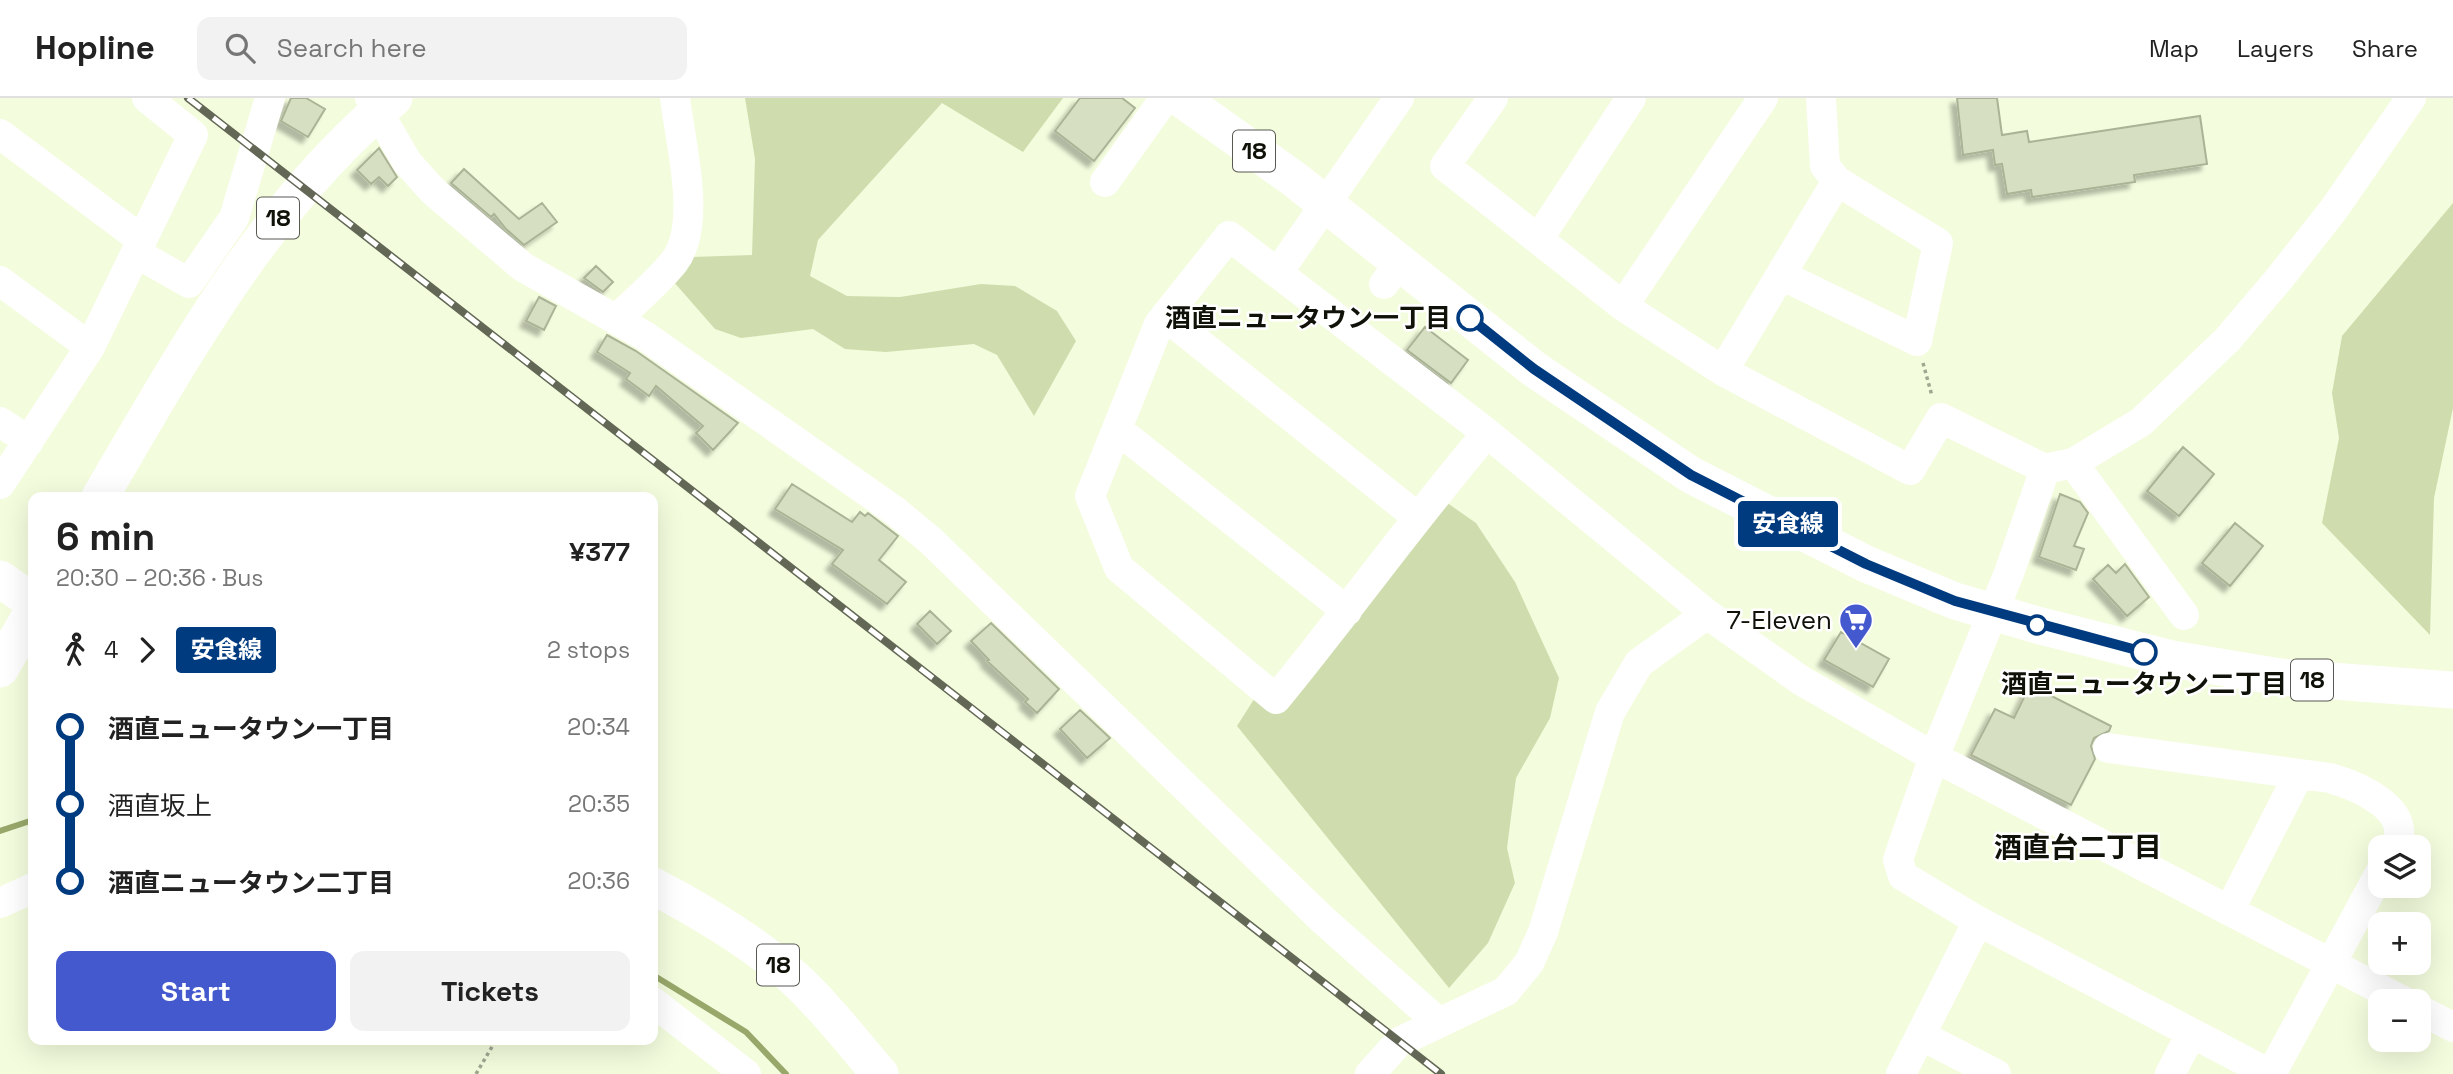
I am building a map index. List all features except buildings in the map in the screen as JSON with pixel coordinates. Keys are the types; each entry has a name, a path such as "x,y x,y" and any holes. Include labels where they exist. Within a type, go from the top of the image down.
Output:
{"main road":[{"name":"18","path":"103,492 183,356 247,256 349,135 394,98"},
{"name":"18","path":"1180,98 1327,205 1392,273 1691,475 1866,564 1955,601 2172,659 2266,675 2453,690"},
{"path":"0,579 28,599"},
{"path":"0,669 28,620"},
{"name":"18","path":"658,889 703,912 750,942 794,979 880,1074"}],"street":[{"path":"0,484 90,347 193,135 147,98"},
{"path":"0,135 139,246 189,282 234,218 270,98"},
{"path":"370,98 407,162 433,191 523,267 645,336 835,469 930,540 1322,919 1438,1022"},
{"path":"616,320 674,262 687,234 689,213 675,98"},
{"path":"1105,182 1165,98"},
{"path":"1279,271 1399,98"},
{"path":"1493,98 1445,166 1539,237 1623,306 1723,371 1910,470 1941,418 2059,466 2184,615"},
{"path":"1539,237 1631,98"},
{"path":"1623,306 1763,98"},
{"path":"1781,275 1917,341 1938,243 1837,181 1825,166 1821,98"},
{"path":"2368,895 2270,1074 1978,921 1903,876 1898,860 1934,757 1993,611 2059,466 2141,422 2227,340 2334,209 2411,98"},
{"path":"1723,371 1837,181"},
{"path":"1487,433 1416,516 1347,611 1276,699 1119,568 1090,496 1165,316 1229,236 1279,271 1487,433 1707,614 1802,681 1934,757 2380,989"},
{"path":"0,281 90,347"},
{"path":"1165,316 1416,516"},
{"path":"0,422 29,441"},
{"path":"1118,430 1347,611"},
{"path":"1370,1074 1399,1041 1506,991 1529,963 1543,932 1610,712 1639,663 1707,614"},
{"path":"2108,748 2299,774 2358,786 2376,799 2399,822 2400,835"},
{"path":"2230,909 2299,774"},
{"path":"0,903 28,890"},
{"path":"1901,1074 1978,921"},
{"path":"658,1006 746,1074"},
{"path":"2431,1016 2453,1027"},
{"path":"2170,1074 2191,1034"},
{"path":"1922,1036 1996,1074"}],"path":[{"path":"1917,341 1930,390 1941,418"},
{"path":"476,1074 493,1045"}],"green space":[{"path":"745,98 1063,98 1023,152 942,103 818,240 810,276 847,296 900,297 981,284 1015,286 1057,311 1076,341 1034,416 997,355 974,344 886,352 845,349 813,329 741,338 715,329 673,281 692,257 752,255 755,159"},
{"path":"2453,203 2453,408 2434,498 2430,635 2322,523 2339,438 2332,393 2342,336"},
{"path":"1443,500 1476,523 1515,582 1559,678 1550,718 1516,778 1507,848 1515,883 1488,943 1449,988 1237,726 1258,693 1279,713"}],"waterway":[{"path":"0,831 28,822"},
{"path":"658,978 746,1032 786,1074"}],"railway":[{"path":"188,98 1441,1074"}],"bus line":[{"name":"安食線","path":"1470,318 1534,369 1691,475 1866,564 1955,601 2144,652"}],"place":[{"name":"酒直ニュータウン一丁目","path":"1470,318"},
{"name":"7-Eleven","path":"1856,650"},
{"name":"酒直ニュータウン二丁目","path":"2144,652"}],"district":[{"name":"酒直台二丁目","path":"2078,847"}]}
